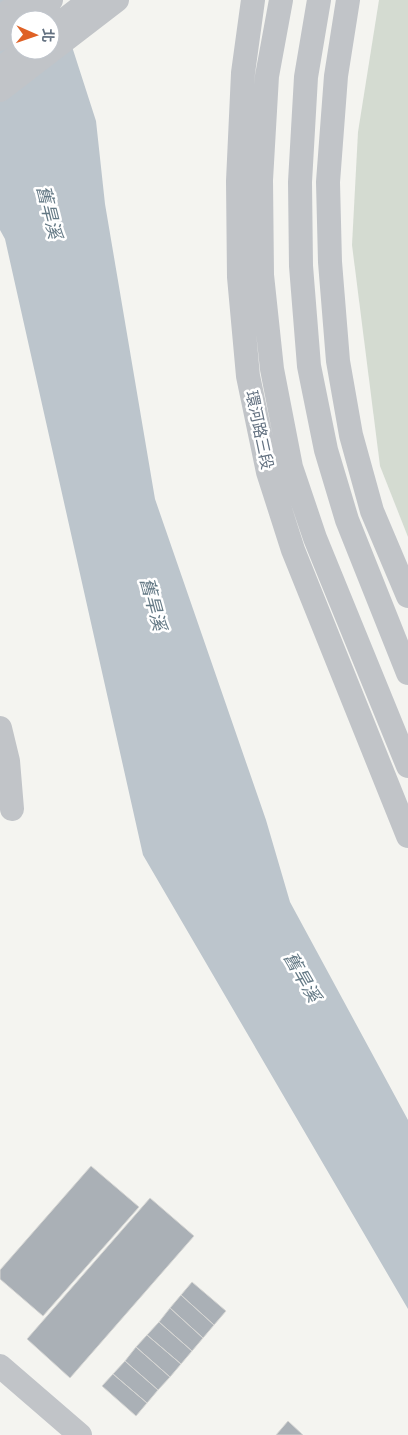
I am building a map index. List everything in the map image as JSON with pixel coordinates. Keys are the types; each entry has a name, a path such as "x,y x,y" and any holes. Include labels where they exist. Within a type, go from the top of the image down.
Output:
{"street":[{"path":"0,18 24,0"},
{"path":"38,10 51,0"},
{"path":"60,23 90,0"},
{"path":"0,90 117,0"},
{"name":"環河路三段","path":"253,0 243,73 238,181 239,277 248,376 268,472 293,550 408,836"},
{"name":"環河路三段","path":"281,0 267,76 261,180 262,275 272,369 291,467 315,538 400,727 408,766"},
{"path":"319,0 306,77 300,182 300,266 310,366 326,450 347,520 408,673"},
{"path":"348,0 336,76 328,182 330,262 338,361 350,435 372,511 408,596"},
{"path":"0,69 12,60"},
{"path":"370,740 400,727"},
{"path":"1,732 8,761 12,809"},
{"path":"0,1366 80,1435"}],"shaded area":[{"path":"379,0 408,0 408,537 380,466 352,245 358,132"}],"water":[{"name":"舊旱溪","path":"0,0 57,0 96,121 105,204 155,499 266,820 290,902 408,1120 408,1309 143,855 5,239 0,230"}],"building":[{"path":"91,1166 139,1207 43,1316 0,1279 0,1270"},
{"path":"150,1198 194,1236 70,1378 27,1339"},
{"path":"192,1282 226,1311 214,1325 181,1295"},
{"path":"181,1295 214,1325 203,1338 170,1308"},
{"path":"170,1308 203,1338 192,1351 159,1322"},
{"path":"159,1322 192,1351 181,1364 147,1335"},
{"path":"147,1335 181,1364 170,1377 136,1347"},
{"path":"136,1347 170,1377 158,1390 125,1361"},
{"path":"125,1361 158,1390 147,1403 113,1374"},
{"path":"113,1374 147,1403 136,1416 102,1386"},
{"path":"288,1421 303,1435 276,1435"}]}
